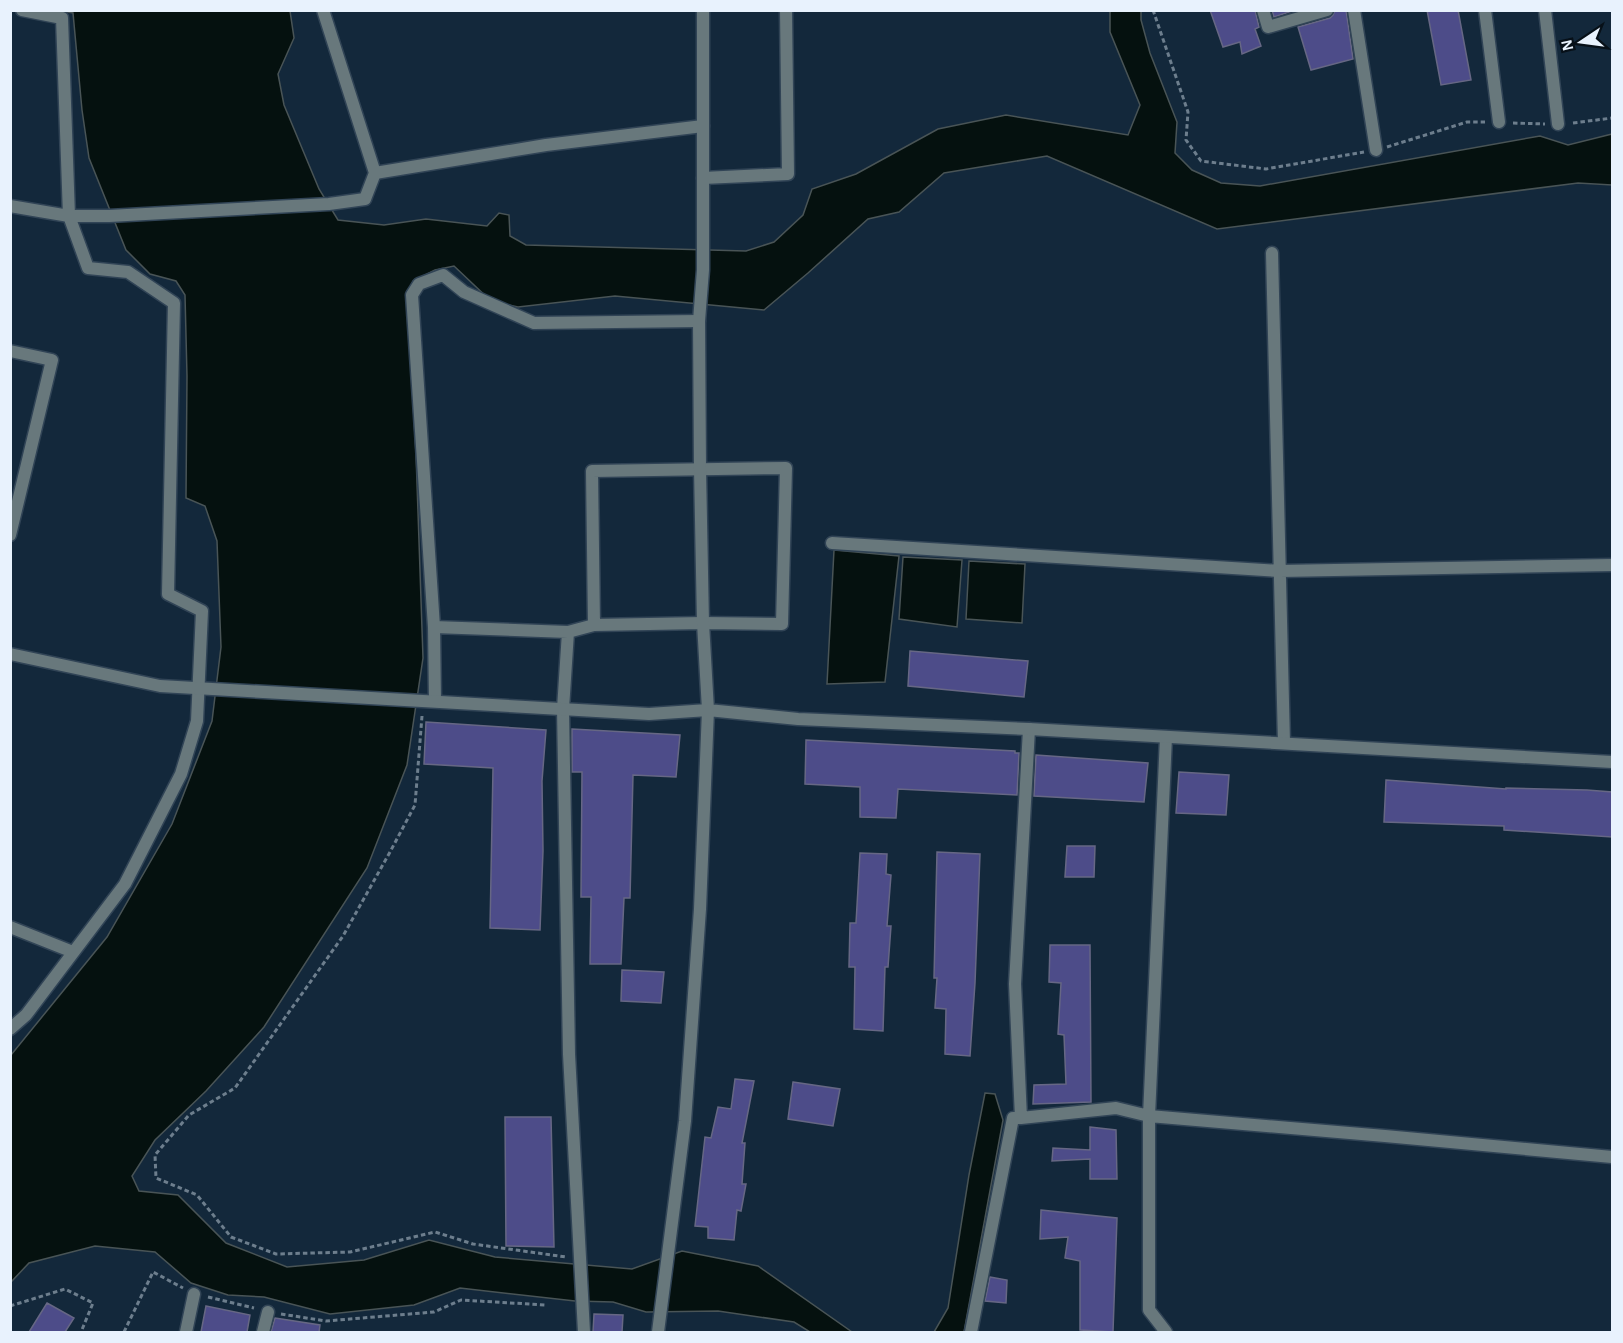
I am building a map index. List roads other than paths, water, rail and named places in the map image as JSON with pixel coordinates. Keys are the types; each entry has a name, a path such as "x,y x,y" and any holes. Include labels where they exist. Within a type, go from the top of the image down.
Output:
{"street":[{"path":"10,1029 26,1015 125,884 181,774 197,721 202,610 168,594 174,303 128,272 88,267 69,216 62,18 22,10"},
{"path":"10,206 69,216 109,216 329,204 366,199 375,173 323,10"},
{"path":"658,1332 686,1109 700,909 708,710 703,623 700,469 699,321 704,270 703,10"},
{"path":"703,178 788,174 786,10"},
{"path":"1263,10 1269,27 1327,10"},
{"path":"1354,10 1376,150"},
{"path":"1485,10 1499,122"},
{"path":"1545,10 1558,124"},
{"path":"375,173 546,145 702,126"},
{"path":"1272,253 1284,742"},
{"path":"429,701 434,627 412,295 419,284 443,275 464,292 534,323 699,321"},
{"path":"10,351 52,360 10,536"},
{"path":"434,627 568,632 594,625 782,624 786,468 592,471 594,625"},
{"path":"832,543 1280,570 1612,565"},
{"path":"568,632 563,709 569,1054 584,1332"},
{"path":"10,654 160,686 649,714 708,710 798,720 1284,742 1612,762"},
{"path":"1021,1118 1015,984 1029,729"},
{"path":"1166,737 1149,1116 1149,1310 1166,1332"},
{"path":"10,927 73,952"},
{"path":"971,1332 1013,1118 1116,1108 1149,1116 1612,1157"},
{"path":"186,1332 194,1294"},
{"path":"263,1332 268,1312"}]}
